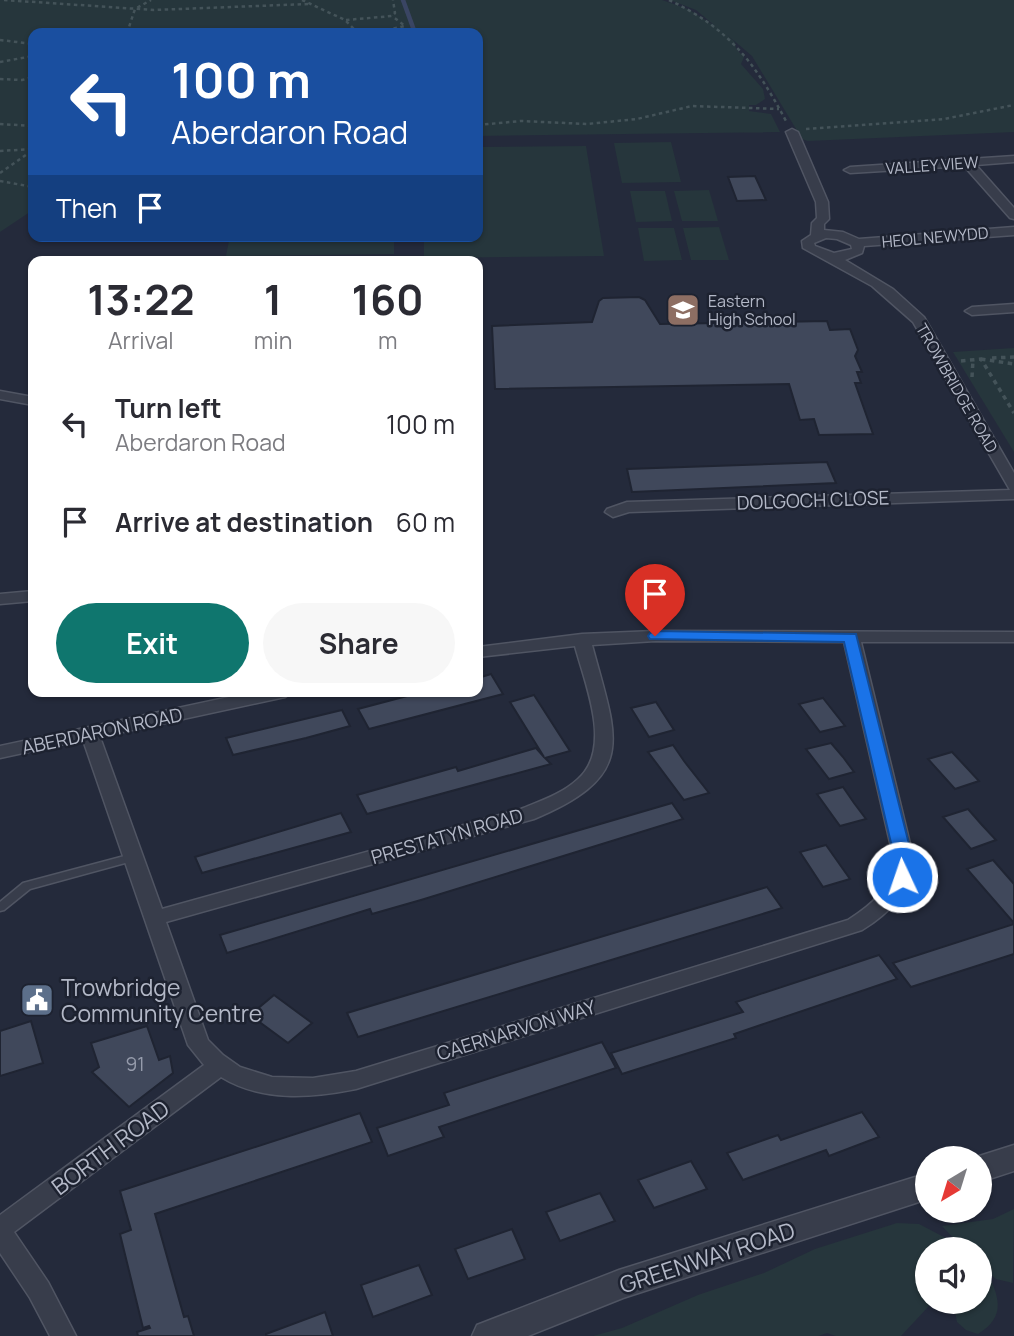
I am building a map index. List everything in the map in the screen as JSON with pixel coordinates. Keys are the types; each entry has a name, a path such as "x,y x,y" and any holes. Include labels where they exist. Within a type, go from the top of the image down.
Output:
{"street":[{"path":"792,132 822,202 823,219 855,248 859,271"},
{"name":"VALLEY VIEW","path":"850,170 1014,159"},
{"name":"HEOL NEWYDD","path":"967,162 1014,215"},
{"path":"817,236 818,223 823,219"},
{"name":"HEOL NEWYDD","path":"855,248 1014,231"},
{"path":"839,235 817,236 808,241 808,248 827,256 842,257 855,248"},
{"name":"TROWBRIDGE ROAD","path":"827,256 859,271 904,304 919,320 1014,486"},
{"path":"972,311 1014,308"},
{"path":"0,395 28,400"},
{"name":"DOLGOCH CLOSE","path":"613,512 627,507 1014,494"},
{"path":"0,599 28,596"},
{"path":"483,651 582,639 655,636 1014,637"},
{"name":"CAERNARVON WAY","path":"90,733 192,1032 199,1045 219,1066 246,1080 267,1086 322,1088 356,1080 841,929 875,913 893,896 902,877 904,860 851,637"},
{"name":"PRESTATYN ROAD","path":"155,918 527,814 570,797 583,787 600,764 606,737 582,639"},
{"name":"ABERDARON ROAD","path":"0,752 257,697"},
{"name":"BORTH ROAD","path":"0,1230 219,1066"},
{"path":"992,1165 1014,1158"},
{"name":"GREENWAY ROAD","path":"489,1336 619,1286 915,1190"},
{"path":"0,1230 39,1290 63,1336"}],"lane":[{"path":"0,906 27,886 132,858"}],"path":[{"path":"4,0 135,9 308,4"},
{"path":"129,28 135,9 151,0"},
{"path":"302,0 345,20 356,28"},
{"path":"392,16 395,13 393,0"},
{"path":"669,0 696,11 722,29 749,56 792,132 944,119 1014,105"},
{"path":"345,20 392,16 401,20 405,26 396,28"},
{"path":"0,40 28,43"},
{"path":"0,62 28,58"},
{"path":"0,79 28,78"},
{"path":"483,124 514,121 587,124 637,119 692,106 780,109"},
{"path":"0,124 28,126"},
{"path":"0,151 28,149"},
{"path":"0,173 28,153"},
{"path":"0,181 28,186"},
{"path":"969,361 1014,356"},
{"path":"981,359 1014,364"},
{"path":"981,359 1014,413"}],"shaded area":[{"path":"0,0 662,0 688,9 715,26 696,10 670,0 1014,0 1014,132 808,141 802,139 752,56 725,33 735,42 736,49 744,57 741,64 763,89 765,99 756,105 749,105 749,111 771,114 780,132 483,136 483,28 28,28 28,213 0,232"},
{"path":"671,142 681,182 622,183 614,143"},
{"path":"586,146 604,256 424,256 424,242 483,242 483,147"},
{"path":"709,190 718,221 682,221 674,191"},
{"path":"630,191 665,191 672,221 636,222"},
{"path":"719,227 729,260 691,260 683,228"},
{"path":"638,228 674,228 682,260 644,261"},
{"path":"229,242 394,242 394,254 226,256"},
{"path":"1014,348 1014,452 953,352"},
{"path":"1014,1209 1013,1283 992,1275 992,1237 952,1237 942,1226 992,1223 993,1219"},
{"path":"897,1223 919,1224 944,1237 915,1237 915,1314 922,1314 901,1336 836,1336 827,1333 818,1336 593,1336 622,1328 698,1295 764,1273 815,1249"},
{"path":"992,1284 998,1305 997,1313 987,1327 978,1334 966,1330 957,1322 955,1314 992,1314"}],"building":[{"path":"755,176 766,200 737,201 728,177"},
{"path":"639,297 645,300 660,324 827,321 830,330 850,329 858,350 855,356 862,372 857,372 861,383 855,383 873,434 819,435 814,419 800,420 789,384 495,389 492,326 592,322 599,301 603,298"},
{"path":"827,462 836,483 632,492 627,469"},
{"path":"491,674 503,694 369,729 358,709 403,697 483,697 483,676"},
{"path":"534,695 570,751 545,758 551,764 367,814 357,795 456,767 458,771 536,748 544,757 510,702"},
{"path":"823,698 845,726 820,732 799,704"},
{"path":"656,702 674,730 649,737 631,708"},
{"path":"342,710 350,726 306,738 233,755 226,738"},
{"path":"831,743 854,772 829,779 806,749"},
{"path":"673,745 709,793 684,800 648,752"},
{"path":"952,752 979,781 955,789 928,759"},
{"path":"843,787 866,819 840,826 817,794"},
{"path":"672,803 683,819 421,900 372,914 370,909 227,953 220,935"},
{"path":"968,809 996,840 971,849 943,817"},
{"path":"341,813 351,832 202,873 195,857"},
{"path":"826,845 850,879 823,887 800,852"},
{"path":"993,860 1014,884 1014,923 967,869"},
{"path":"767,887 782,908 358,1037 347,1013"},
{"path":"1014,924 1014,954 911,987 893,963"},
{"path":"879,955 897,979 734,1034 736,1038 622,1074 611,1053 743,1012 736,1002"},
{"path":"274,995 312,1023 288,1043 250,1015"},
{"path":"31,1021 43,1063 0,1076 0,1031"},
{"path":"147,1026 159,1060 170,1056 173,1073 129,1107 92,1072 99,1067 91,1043"},
{"path":"602,1042 616,1068 439,1127 444,1137 388,1156 377,1128 449,1105 444,1093"},
{"path":"862,1112 879,1137 829,1156 826,1150 743,1180 727,1153 778,1135 781,1140"},
{"path":"360,1113 372,1142 155,1214 184,1317 188,1316 194,1336 138,1336 137,1332 150,1328 143,1328 120,1234 131,1230 120,1191"},
{"path":"691,1161 707,1189 654,1208 638,1180"},
{"path":"600,1193 615,1221 560,1241 546,1212"},
{"path":"512,1229 525,1259 468,1279 455,1249"},
{"path":"419,1265 432,1295 373,1317 361,1285"},
{"path":"325,1312 333,1336 266,1336 266,1334"}],"waterway":[{"path":"403,0 413,28"}],"place":[{"name":"Eastern High School","path":"683,310"},
{"name":"Trowbridge Community Centre","path":"37,1000"}],"route":[{"path":"655,636 851,637 904,860 902,877"}]}
